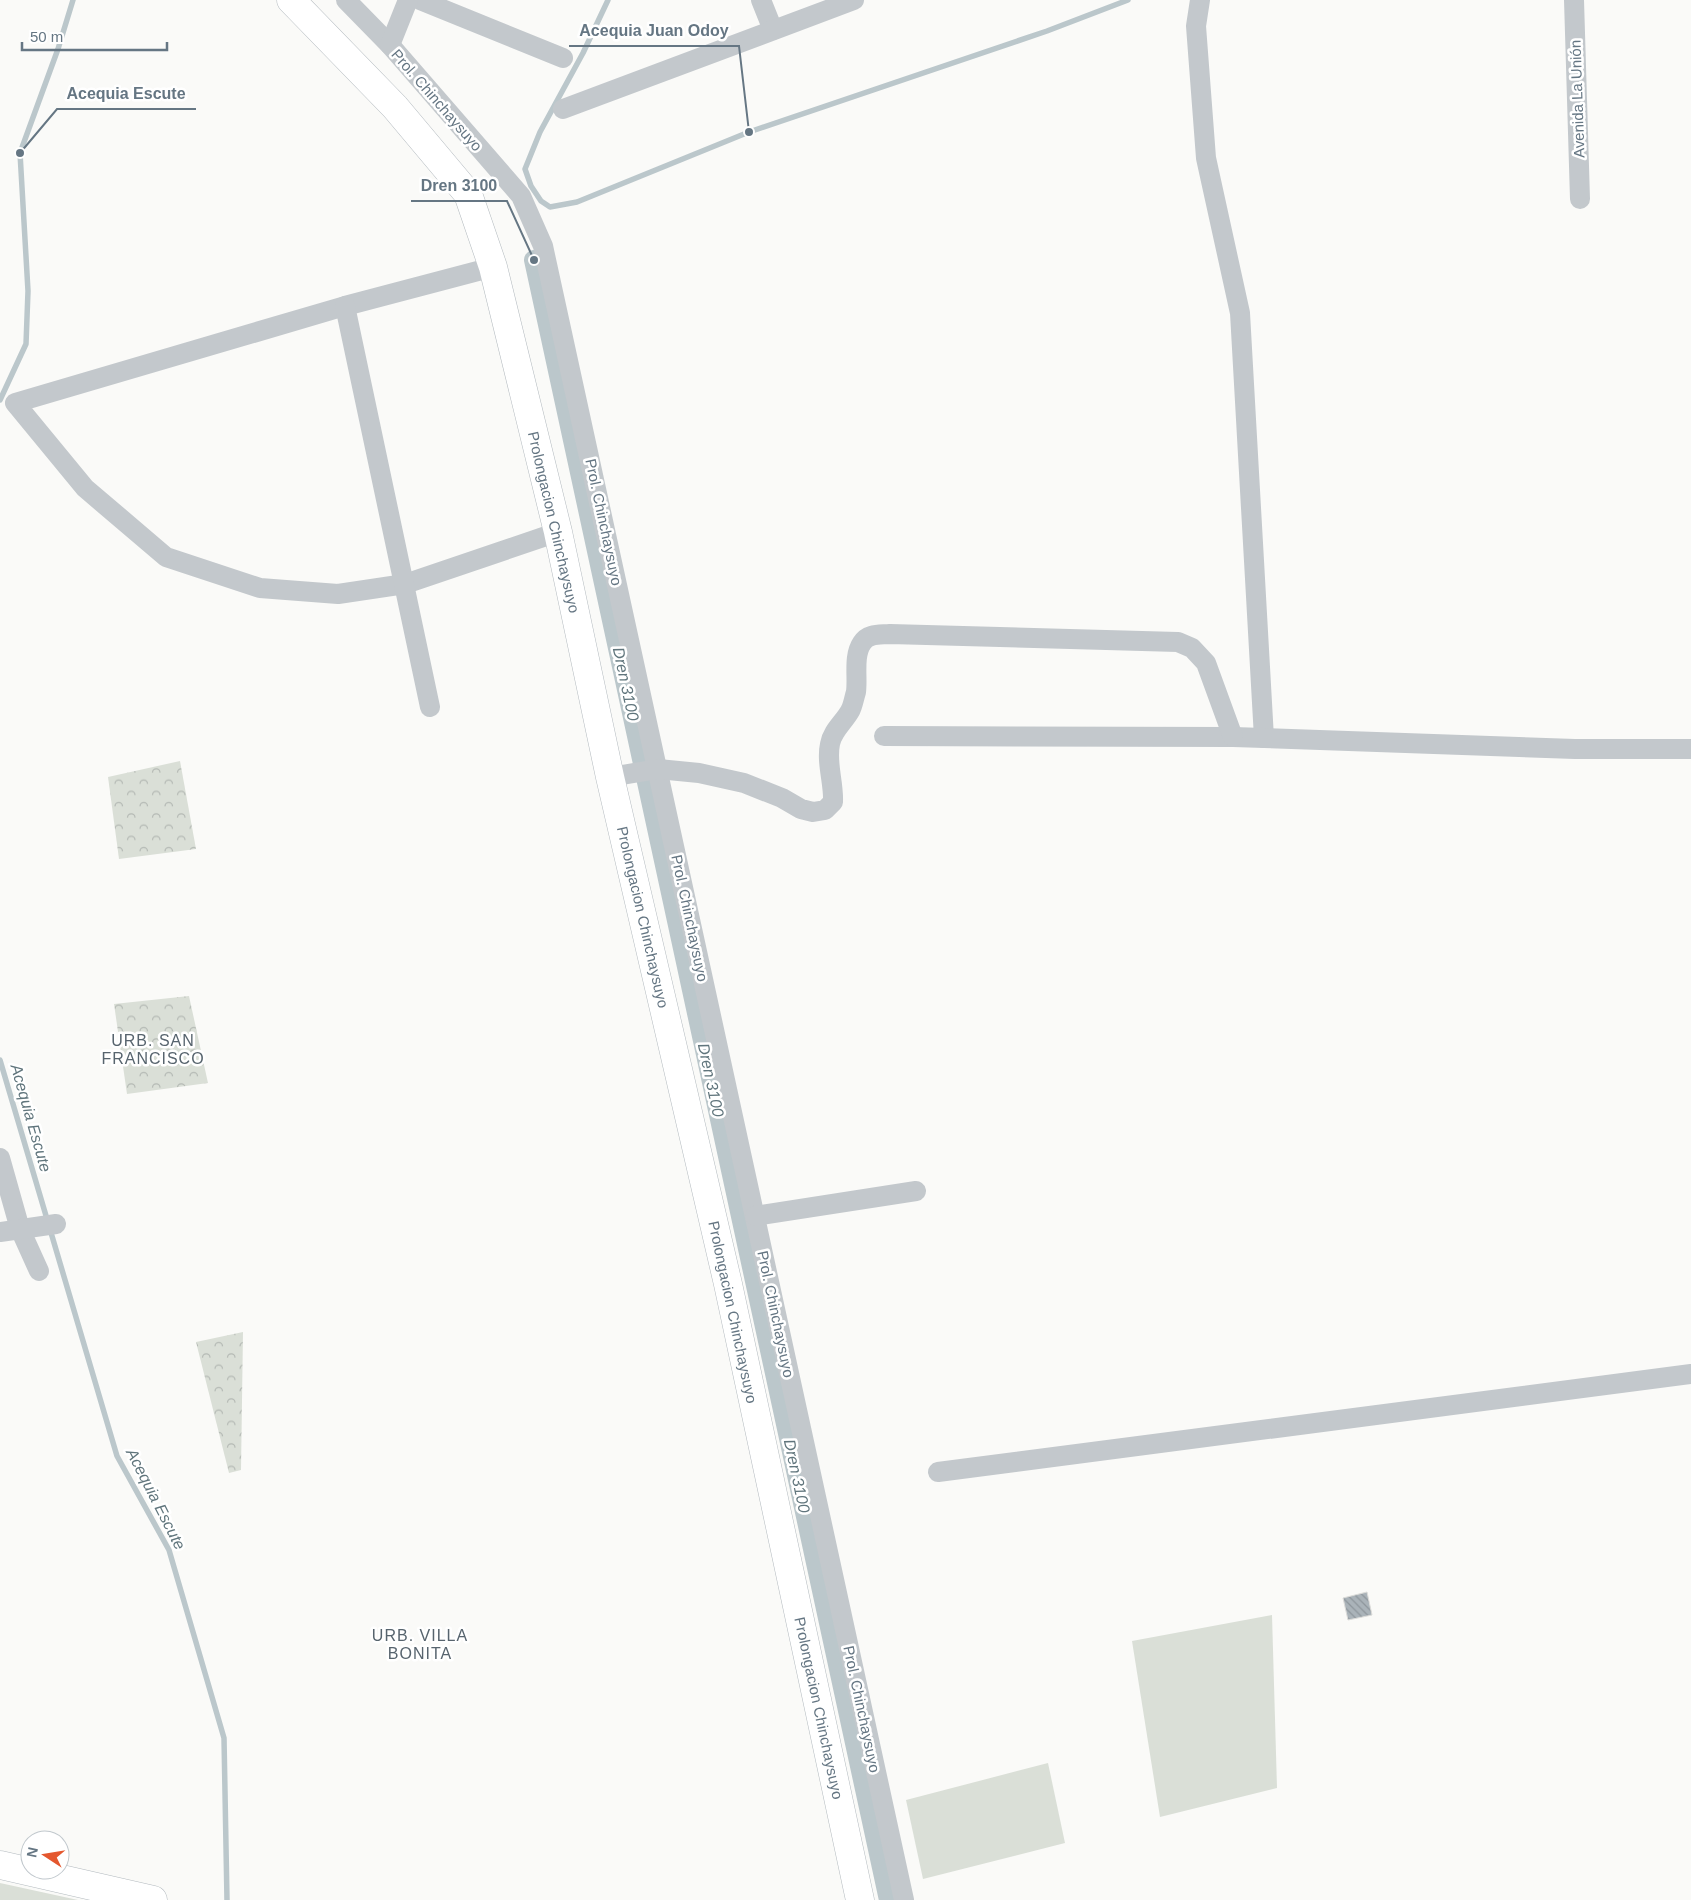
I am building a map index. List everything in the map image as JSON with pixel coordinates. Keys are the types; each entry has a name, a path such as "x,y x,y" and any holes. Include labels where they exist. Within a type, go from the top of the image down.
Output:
{"street":[{"name":"Prolongacion Chinchaysuyo","path":"291,0 395,107 468,194 493,267 618,776 860,1900"},
{"name":"Prol. Chinchaysuyo","path":"346,0 390,45 521,196 543,246 654,770 755,1216 904,1900"},
{"path":"390,45 408,0"},
{"path":"420,0 563,58"},
{"path":"762,0 773,30"},
{"path":"563,109 854,0"},
{"path":"1200,0 1196,26 1206,158 1240,313 1264,738"},
{"name":"Avenida La Unión","path":"1574,0 1580,199"},
{"path":"493,267 345,306 15,403 85,488 166,557 260,588 338,594 405,584 558,532"},
{"path":"345,306 430,707"},
{"path":"618,776 654,770 699,773 744,783 782,798 801,809 813,812 825,810 833,802 834,791 829,756 830,743 850,710 856,692 858,652 862,641 872,635 1178,642 1192,648 1206,663 1233,737"},
{"path":"884,736 1233,737 1574,749 1691,749"},
{"path":"0,1158 38,1227 39,1271"},
{"path":"755,1216 916,1191"},
{"path":"0,1232 38,1227"},
{"path":"938,1472 1691,1374"},
{"path":"0,1864 153,1900"}],"green space":[{"path":"180,761 196,849 119,859 108,777"},
{"path":"189,996 208,1083 127,1094 114,1004"},
{"path":"243,1332 241,1470 229,1473 196,1342"},
{"path":"1272,1615 1277,1788 1160,1817 1132,1641"},
{"path":"1048,1763 1065,1843 923,1879 906,1800"},
{"path":"0,1883 78,1900 0,1900"}],"building":[{"path":"1367,1592 1372,1615 1348,1620 1343,1598"}],"waterway":[{"name":"Acequia Escute","path":"0,400 26,344 28,291 20,153 58,49 73,0"},
{"path":"608,0 583,53 540,132 525,169 531,186 541,201 550,207 577,202 749,132 1047,31 1128,0"},
{"name":"Dren 3100","path":"534,260 889,1900"},
{"name":"Acequia Escute","path":"0,1060 117,1456 169,1550 224,1738 227,1900"}],"place":[{"name":"Acequia Juan Odoy","path":"749,132"},
{"name":"Acequia Escute","path":"20,153"},
{"name":"Dren 3100","path":"534,260"}],"district":[{"name":"URB. SAN FRANCISCO","path":"153,1049"},
{"name":"URB. VILLA BONITA","path":"420,1644"}]}
